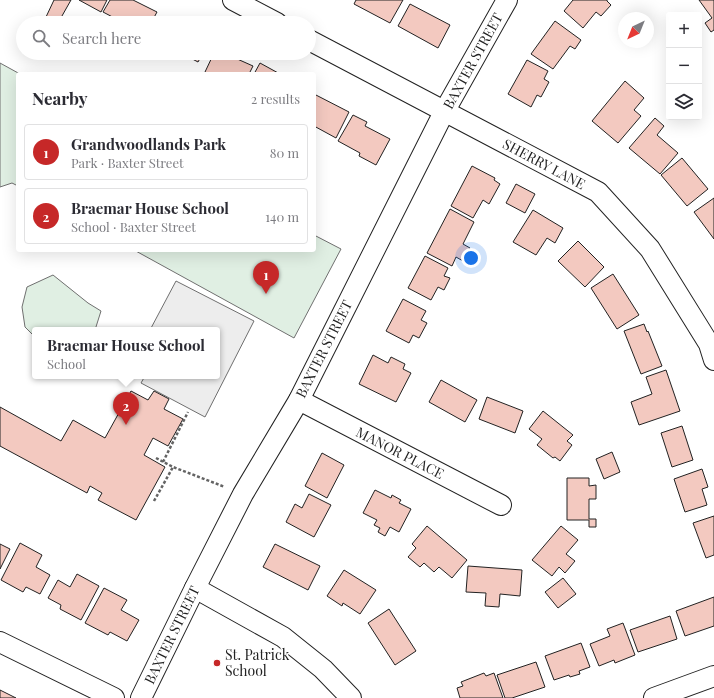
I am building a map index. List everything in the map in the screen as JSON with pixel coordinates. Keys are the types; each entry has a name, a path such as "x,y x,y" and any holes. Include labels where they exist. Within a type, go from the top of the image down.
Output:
{"street":[{"path":"233,0 264,16"},
{"name":"BAXTER STREET","path":"141,698 243,494 299,400 444,112 507,0"},
{"name":"SHERRY LANE","path":"316,44 598,192 650,249 709,344 714,360"},
{"name":"MANOR PLACE","path":"299,400 501,505"},
{"path":"195,588 283,637 323,669 352,698"},
{"path":"0,642 114,698"},
{"path":"654,698 714,676"}],"path":[{"path":"163,462 188,412"},
{"path":"156,458 173,467 243,494"},
{"path":"154,501 173,467"}],"green space":[{"path":"0,63 16,72 16,185 12,183 0,187"},
{"path":"316,236 341,249 294,338 138,252 316,252"},
{"path":"53,275 88,303 101,311 96,327 32,327 32,334 25,327 22,307 27,287"}],"shaded area":[{"path":"176,281 254,321 205,417 141,383 143,379 220,379 220,327 152,327"}],"building":[{"path":"54,0 71,0 62,16 46,16"},
{"path":"79,0 107,0 101,12"},
{"path":"110,0 133,0 157,12 155,16 111,16 103,12"},
{"path":"356,0 403,0 390,23 354,4"},
{"path":"573,0 607,0 611,5 601,16 596,12 583,28 564,11"},
{"path":"699,0 714,0 714,30 711,32 705,23 712,18"},
{"path":"410,4 450,25 438,48 398,26"},
{"path":"555,21 581,40 575,49 570,46 553,69 531,54"},
{"path":"211,60 240,60 253,66 250,72 205,72"},
{"path":"527,60 548,71 544,79 549,82 541,97 537,95 531,107 508,94"},
{"path":"260,63 276,72 255,72"},
{"path":"625,81 644,98 634,110 641,116 618,143 592,121"},
{"path":"316,95 349,112 336,138 316,127"},
{"path":"353,115 367,122 365,126 390,139 376,165 359,156 360,153 338,141"},
{"path":"655,118 664,126 657,135 678,153 660,174 629,148"},
{"path":"682,158 708,189 687,206 661,175"},
{"path":"472,166 495,178 494,180 500,184 489,204 483,200 473,218 451,206"},
{"path":"516,184 535,194 525,213 506,203"},
{"path":"714,198 714,239 694,212"},
{"path":"450,209 474,222 463,244 470,248 463,261 456,257 452,266 427,253"},
{"path":"533,210 563,228 555,243 547,238 536,255 513,242"},
{"path":"578,241 604,267 585,287 558,261"},
{"path":"425,256 448,268 444,276 450,278 444,290 438,287 431,300 408,288"},
{"path":"613,274 639,315 617,329 591,288"},
{"path":"403,299 426,311 421,320 427,323 419,338 413,335 409,343 386,331"},
{"path":"644,324 662,366 641,374 624,331"},
{"path":"373,355 388,363 391,357 405,364 403,369 411,373 396,402 359,384"},
{"path":"666,370 680,411 639,425 631,402 652,394 646,377"},
{"path":"441,380 477,400 465,422 429,402"},
{"path":"131,391 148,400 154,391 169,399 164,409 183,419 168,446 153,438 144,455 165,467 136,520 98,500 102,493 90,486 87,493 0,446 0,407 61,441 73,420 105,438"},
{"path":"487,397 523,411 515,433 479,419"},
{"path":"543,411 573,435 567,441 572,445 560,461 555,457 553,458 537,445 542,439 529,429"},
{"path":"682,426 693,460 672,467 661,433"},
{"path":"612,452 620,472 604,479 596,459"},
{"path":"322,453 344,465 327,498 305,486"},
{"path":"702,469 708,487 702,489 707,505 685,512 674,479"},
{"path":"567,478 589,478 589,486 596,485 596,499 589,499 589,519 596,519 596,527 589,527 589,520 567,520"},
{"path":"375,490 391,498 392,495 401,500 399,503 411,509 399,532 390,527 385,536 378,532 380,528 374,525 377,520 363,513"},
{"path":"309,494 331,505 314,537 286,522 295,504 302,508"},
{"path":"714,516 714,555 706,558 693,523"},
{"path":"427,526 467,560 452,578 439,567 434,572 424,563 420,567 408,557 416,548 412,544"},
{"path":"561,526 578,540 566,554 575,561 565,573 559,567 552,576 532,560"},
{"path":"20,543 42,555 36,567 50,575 40,594 26,587 23,592 1,580"},
{"path":"0,544 10,549 0,569"},
{"path":"275,544 320,566 308,590 263,567"},
{"path":"468,566 522,570 520,596 500,594 499,607 485,606 486,593 466,592"},
{"path":"344,570 376,590 360,614 343,603 342,606 327,596"},
{"path":"77,574 99,586 81,620 60,609 61,605 48,598 58,580 70,587"},
{"path":"563,578 576,594 558,608 545,592"},
{"path":"104,588 127,600 121,610 139,620 127,641 110,632 108,635 85,623"},
{"path":"714,597 714,626 685,636 676,611"},
{"path":"389,609 416,651 395,665 368,623"},
{"path":"670,616 677,639 638,652 630,630"},
{"path":"623,623 635,655 615,663 614,660 599,666 590,644 610,636 607,629"},
{"path":"581,643 590,667 579,671 580,674 570,677 569,675 554,680 545,656"},
{"path":"536,662 545,687 512,698 505,698 497,675"},
{"path":"484,673 486,676 494,673 503,698 460,698 457,688 463,686 461,682"},
{"path":"0,690 16,698 0,698"}],"place":[{"name":"Grandwoodlands Park","path":"266,294"},
{"name":"Braemar House School","path":"126,425"},
{"name":"St. Patrick School","path":"217,663"}]}
